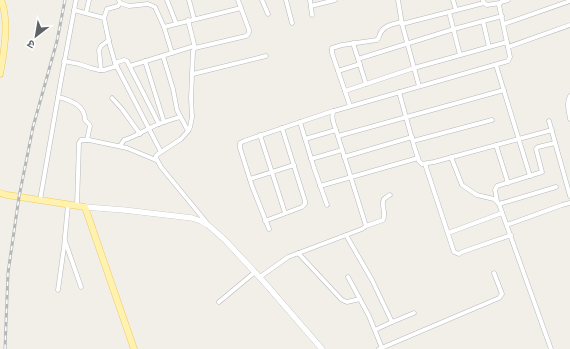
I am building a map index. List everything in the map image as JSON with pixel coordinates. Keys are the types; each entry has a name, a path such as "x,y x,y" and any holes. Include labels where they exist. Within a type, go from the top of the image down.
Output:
{"main road":[{"path":"0,74 5,27 5,13 1,0"},
{"path":"0,193 85,207 134,349"}],"street":[{"path":"40,200 76,0"},
{"path":"86,13 89,0"},
{"path":"167,0 176,23"},
{"path":"190,0 194,19"},
{"path":"130,66 194,47 246,36 249,33 249,30 238,0"},
{"path":"262,0 268,14"},
{"path":"286,0 292,23"},
{"path":"310,0 312,15"},
{"path":"311,6 335,0"},
{"path":"398,0 401,23 408,43 419,86"},
{"path":"453,0 456,10"},
{"path":"350,106 332,50 334,46 377,40 380,37 381,31 392,24 449,12 483,2 487,6 508,0"},
{"path":"161,152 116,65 104,18 107,9 118,6 119,1 129,6 146,4 153,6 156,9 164,27 172,53"},
{"path":"504,24 570,1"},
{"path":"268,229 239,146 242,141 350,106 510,60 499,5 500,3"},
{"path":"164,27 241,8"},
{"path":"74,10 104,18"},
{"path":"449,12 460,55"},
{"path":"358,58 502,16"},
{"path":"157,161 156,156 178,142 188,131 191,123 194,47 188,20"},
{"path":"483,21 488,47"},
{"path":"508,47 570,25"},
{"path":"101,70 100,48 109,40"},
{"path":"345,91 414,68 507,42"},
{"path":"353,44 366,84"},
{"path":"163,56 180,117 188,131"},
{"path":"193,74 266,56"},
{"path":"64,61 74,62 101,70 116,65 124,60 127,61 159,124"},
{"path":"145,61 164,122"},
{"path":"338,71 360,64"},
{"path":"496,64 530,176"},
{"path":"338,136 504,90"},
{"path":"399,92 418,158 422,164 451,158 552,130"},
{"path":"570,96 568,106 570,119"},
{"path":"58,97 75,103 84,112 85,120 90,126 87,140"},
{"path":"112,98 140,134"},
{"path":"334,111 332,116 366,226"},
{"path":"120,146 124,140 140,134 149,128 180,117"},
{"path":"344,157 492,120"},
{"path":"549,121 570,196"},
{"path":"300,122 327,205"},
{"path":"265,221 302,207 305,204 282,128"},
{"path":"305,139 336,130"},
{"path":"260,135 285,213"},
{"path":"77,206 79,144 81,140 120,146 136,151 157,161 208,225 225,240 255,272 322,349"},
{"path":"551,349 511,235 498,203 496,188 497,186 542,172 536,149 538,147 555,143"},
{"path":"496,145 508,183"},
{"path":"311,159 342,150"},
{"path":"320,186 418,158"},
{"path":"451,158 462,185 477,195 492,198 498,203"},
{"path":"426,164 453,251 456,254 511,235"},
{"path":"250,179 294,165"},
{"path":"498,203 556,187"},
{"path":"260,278 288,257 381,221 384,219 385,214 383,201 390,195"},
{"path":"507,225 570,203"},
{"path":"58,290 68,204"},
{"path":"85,207 192,218 208,225"},
{"path":"448,233 502,214"},
{"path":"346,235 372,280 392,322"},
{"path":"64,239 81,287"},
{"path":"298,253 342,300 347,302 360,299"},
{"path":"218,302 255,272"},
{"path":"348,277 369,316 381,348 390,347 501,296 502,294 494,273"},
{"path":"375,330 414,313"}],"railway":[{"path":"5,349 8,273 19,197 33,127 57,41 65,0"}]}
